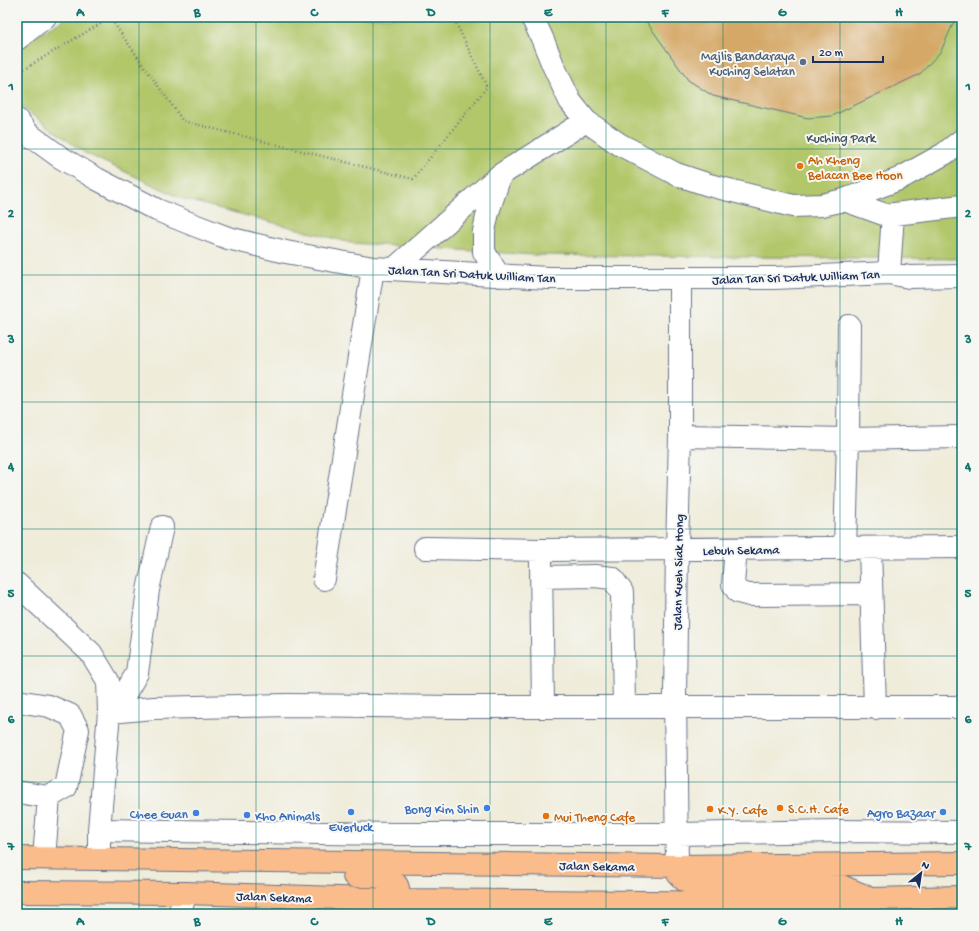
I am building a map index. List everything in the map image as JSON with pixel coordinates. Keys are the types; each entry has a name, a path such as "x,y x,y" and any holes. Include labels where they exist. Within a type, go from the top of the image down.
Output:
{"main road":[{"name":"Jalan Sekama","path":"17,858 677,866 962,862"},
{"path":"208,860 244,875 379,876 394,882 398,887 398,907"},
{"path":"677,866 678,874 684,880 698,883 785,881 837,884 871,899"},
{"name":"Jalan Sekama","path":"17,892 186,893 398,907 758,908 871,899 962,897"}],"street":[{"path":"532,17 570,100 586,121 619,144 676,174 709,185 794,206 822,204 844,200 899,179 944,154 962,140"},
{"name":"Jalan Tan Sri Datuk William Tan","path":"17,120 27,133 60,157 91,176 157,210 228,238 286,252 384,269 548,278 774,278 889,273 909,277 962,276"},
{"path":"324,579 384,269 500,175 586,121"},
{"path":"499,276 484,252 484,231 488,212 500,175"},
{"path":"844,200 886,215 962,206"},
{"path":"889,273 893,214"},
{"name":"Jalan Kueh Siak Hong","path":"677,866 676,707 677,550 680,436 680,279"},
{"path":"845,549 849,326"},
{"path":"680,436 848,439 962,437"},
{"path":"109,712 126,692 137,673 148,590 162,527"},
{"name":"Lebuh Sekama","path":"425,548 677,550 962,547"},
{"path":"870,548 875,708"},
{"path":"736,549 733,584 738,592 749,595 871,594"},
{"path":"541,550 543,706"},
{"path":"541,577 595,576 612,578 622,592 624,707"},
{"path":"17,584 91,653 108,681 109,712 99,830 99,859"},
{"path":"17,701 48,706 70,715 78,730 66,786 49,798 17,792"},
{"path":"109,712 154,708 280,705 875,708 962,707"},
{"path":"44,858 49,798"},
{"path":"99,830 396,834 677,834 836,831 962,832"},
{"path":"179,914 186,893"}],"path":[{"path":"17,73 110,17 183,121 413,179 487,87 453,17"}],"green space":[{"name":"Kuching Park","path":"69,17 962,17 962,259 534,255 351,243 183,199 85,153 21,107 17,98 17,46"}],"building":[{"name":"Majlis Bandaraya Kuching Selatan","path":"643,17 956,17 941,51 920,74 832,116 808,118 713,96 688,80"}],"place":[{"name":"Majlis Bandaraya Kuching Selatan","path":"803,62"},
{"name":"Ah Kheng Belacan Bee Hoon","path":"800,166"},
{"name":"Bong Kim Shin","path":"487,808"},
{"name":"S.C.H. Cafe","path":"780,808"},
{"name":"K.Y. Cafe","path":"710,809"},
{"name":"Everluck","path":"351,812"},
{"name":"Agro Bazaar","path":"943,812"},
{"name":"Chee Guan","path":"196,813"},
{"name":"Kho Animals","path":"247,815"},
{"name":"Mui Theng Cafe","path":"546,816"}]}
